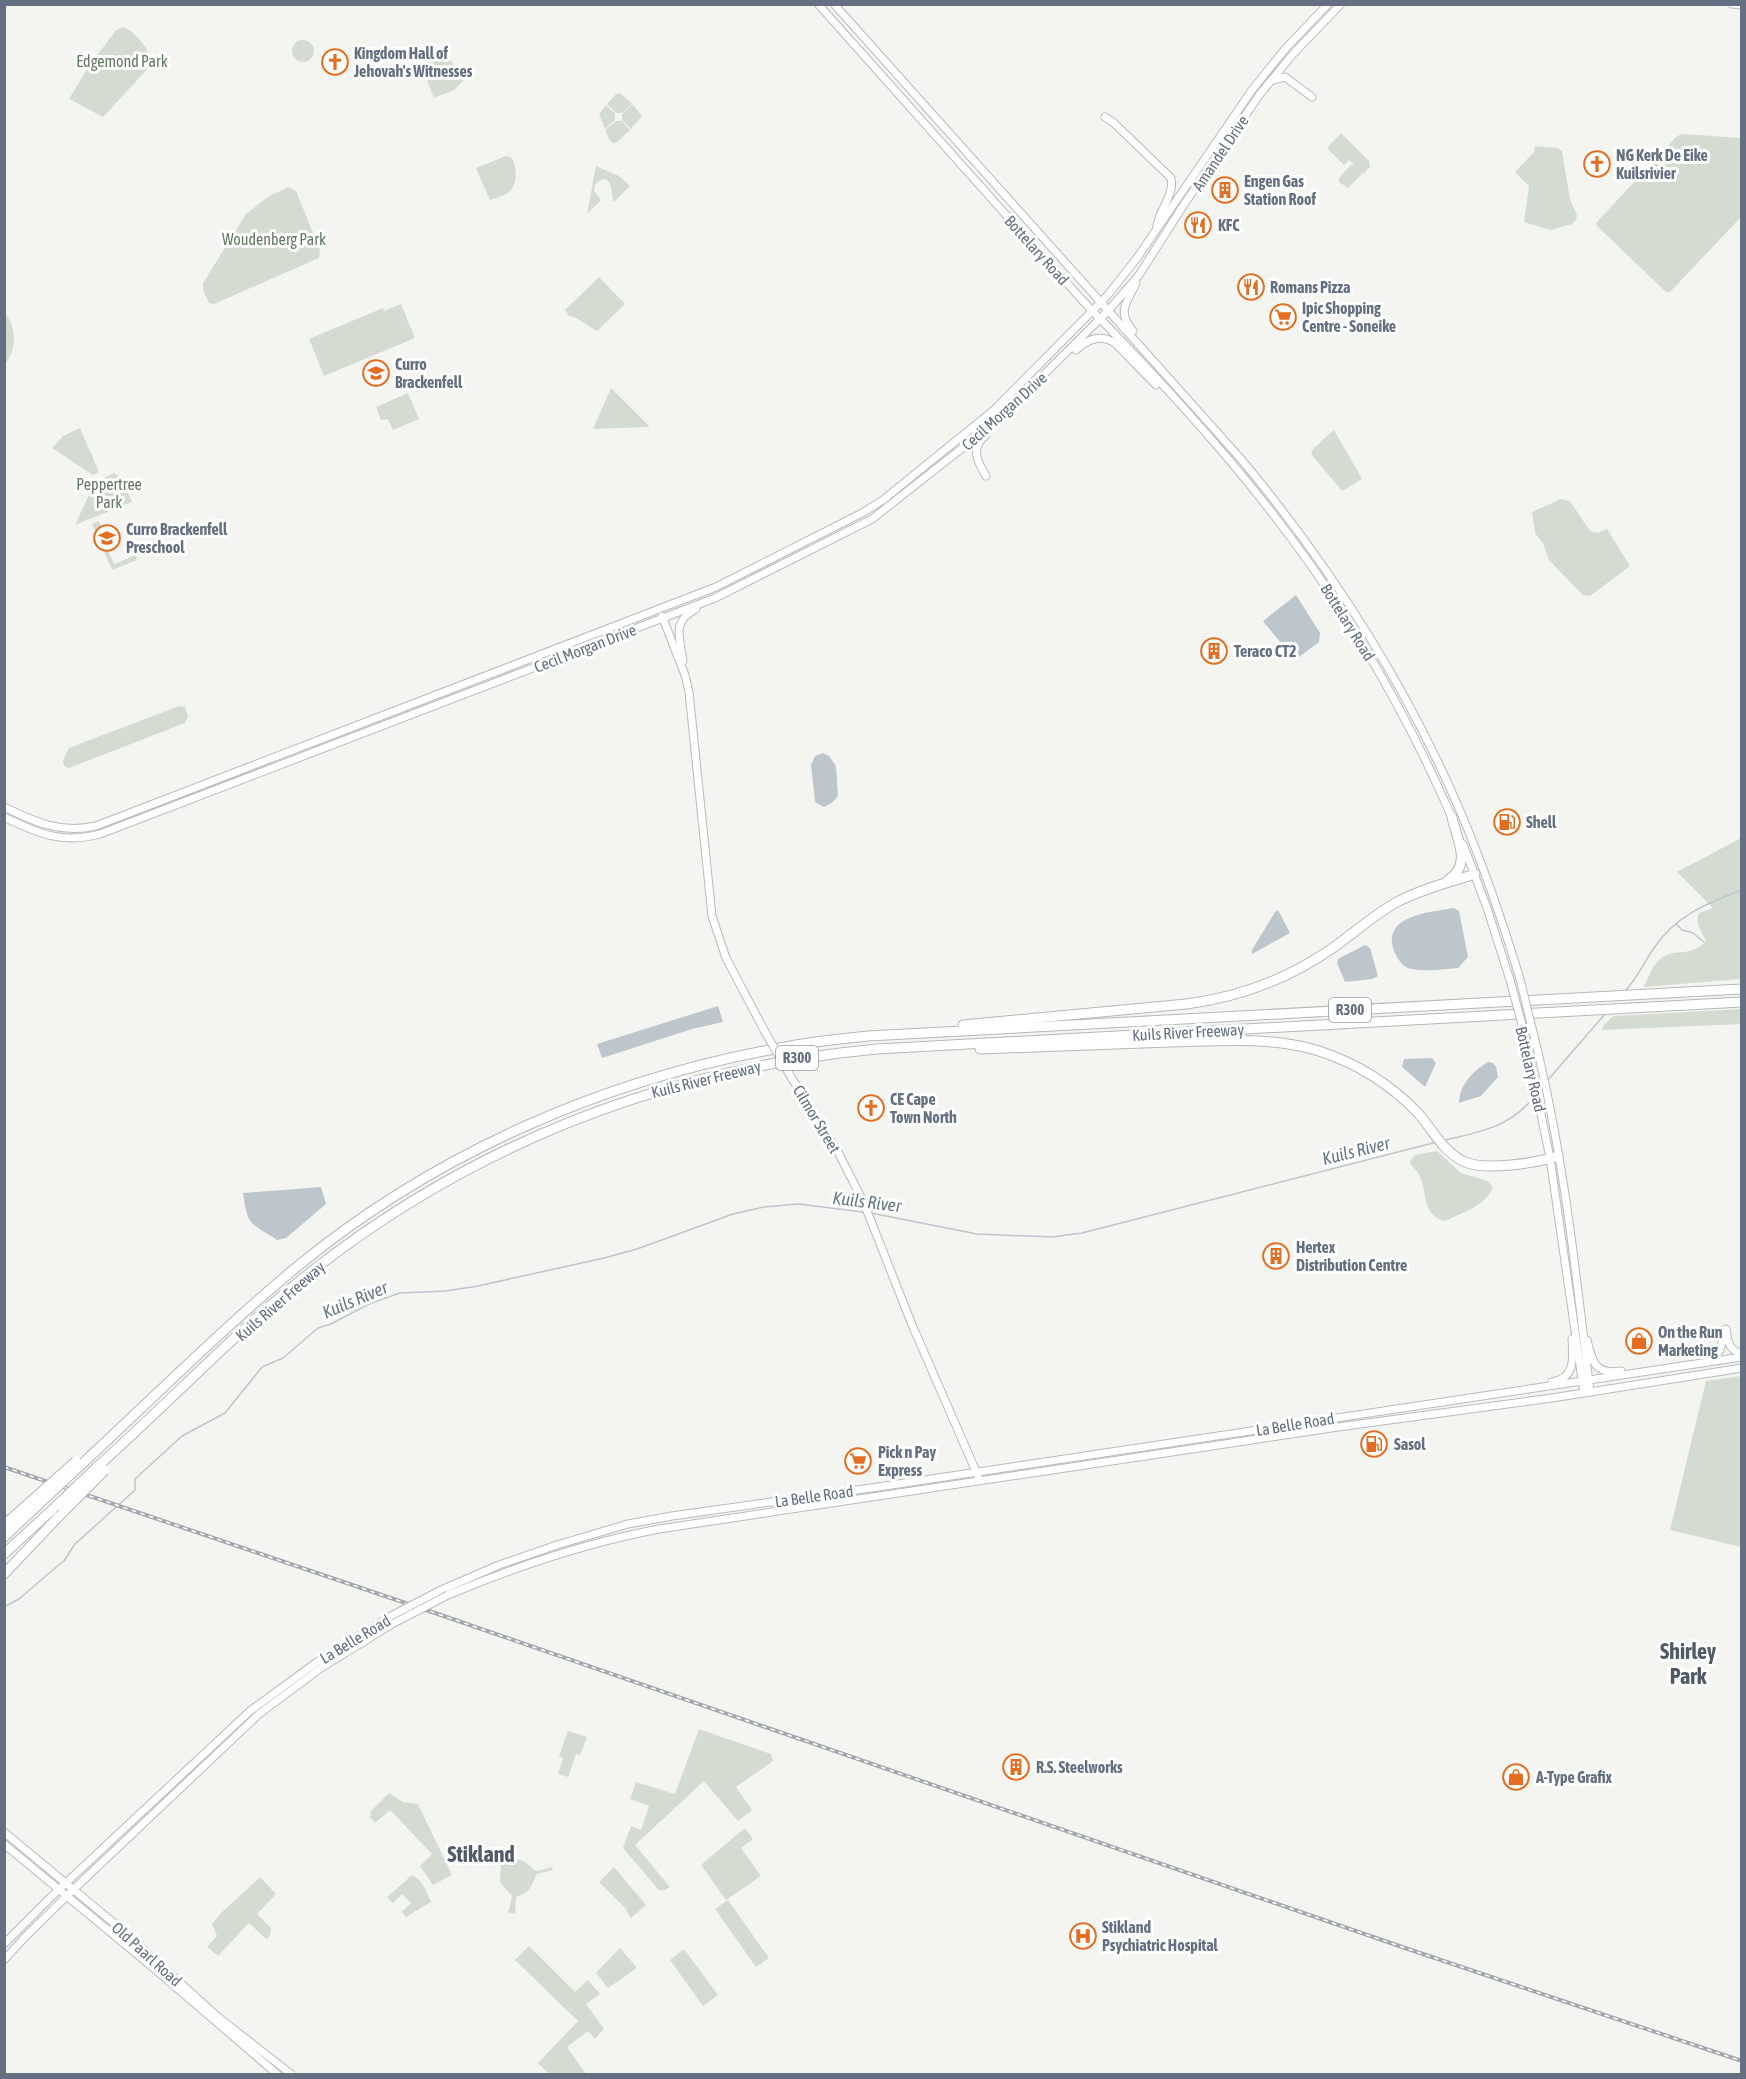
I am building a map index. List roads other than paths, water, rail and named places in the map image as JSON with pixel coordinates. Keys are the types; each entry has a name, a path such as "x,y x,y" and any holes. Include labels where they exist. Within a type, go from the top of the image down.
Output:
{"highway":[{"path":"1437,887 1455,875 1461,865 1462,854 1452,817"},
{"path":"919,1033 972,1024 1186,1005 1235,995 1268,984 1311,962 1397,902 1475,874"},
{"path":"1707,989 1742,983"},
{"name":"Kuils River Freeway","path":"35,1503 262,1297 363,1218 411,1186 504,1136 610,1092 693,1067 792,1046 868,1036 1742,988"},
{"name":"Kuils River Freeway","path":"101,1469 122,1445 312,1271 402,1208 482,1162 575,1119 699,1079 833,1053 919,1046 1742,1002"},
{"path":"919,1046 963,1049 1270,1041 1319,1051 1357,1067 1393,1090 1426,1122 1447,1148 1458,1158 1471,1164 1492,1167 1554,1157"},
{"path":"4,1554 101,1469"},
{"path":"4,1574 101,1469"},
{"path":"4,1525 35,1503"},
{"path":"4,1537 35,1503"}],"main road":[{"name":"Bottelary Road","path":"818,4 1259,495 1339,606 1397,705 1452,817 1475,874 1510,980 1554,1157 1574,1257 1577,1318 1587,1393"},
{"name":"Bottelary Road","path":"834,4 1241,459 1276,502 1338,587 1380,654 1422,730 1460,811 1491,891 1520,979 1539,1056 1551,1113 1554,1157"},
{"name":"Amandel Drive","path":"1101,302 1137,258 1252,90 1293,40 1328,4"},
{"name":"Amandel Drive","path":"1109,310 1139,275 1225,144 1271,81 1293,54 1341,4"},
{"path":"1732,4 1742,5"},
{"path":"1271,81 1285,77 1312,97"},
{"path":"1105,117 1171,178 1172,188 1160,212 1157,228"},
{"path":"1139,275 1123,309 1123,315 1156,364"},
{"name":"Cecil Morgan Drive","path":"4,807 55,828 80,829 96,826 732,581 852,519 883,500 994,410 1101,302"},
{"name":"Cecil Morgan Drive","path":"4,817 54,837 72,839 100,834 702,603 753,580 872,519 1006,413 1109,310"},
{"path":"1024,395 1084,344 1092,339 1104,338 1115,343 1142,372 1181,406"},
{"path":"986,476 977,459 976,450 982,438 1006,413"},
{"path":"685,675 679,626 683,618 702,603"},
{"name":"Cilmor Street","path":"660,609 685,675 691,706 712,916 726,958 764,1030 837,1152 863,1201 913,1327 980,1482"},
{"path":"1577,1318 1591,1358 1598,1368 1607,1372 1635,1373"},
{"path":"1490,1395 1510,1388 1558,1381 1566,1376 1573,1364 1577,1318"},
{"path":"1696,1364 1717,1355 1726,1328 1730,1347 1742,1355"},
{"name":"La Belle Road","path":"4,1960 74,1889 259,1714 321,1668 440,1591 528,1555 628,1524 672,1516 1585,1381 1742,1355"},
{"name":"La Belle Road","path":"4,1944 223,1734 289,1681 334,1650 391,1621 497,1574 556,1554 645,1532 713,1520 1331,1428 1587,1393 1742,1368"},
{"path":"223,1734 232,1732 249,1718 259,1714"},
{"path":"192,1764 208,1755 221,1742 230,1742"},
{"name":"Old Paarl Road","path":"4,1832 121,1929 211,2012 291,2074"},
{"name":"Old Paarl Road","path":"4,1844 277,2074"}],"waterway":[{"name":"Kuils River","path":"1626,990 1662,937 1672,927 1704,906 1742,890"},
{"path":"1676,924 1682,930 1693,933 1704,942"},
{"name":"Kuils River","path":"1547,1081 1605,1014"},
{"name":"Kuils River","path":"1445,1140 1494,1127 1515,1115 1535,1096"},
{"name":"Kuils River","path":"871,1213 977,1234 1052,1237 1082,1233 1437,1142"},
{"name":"Kuils River","path":"4,1607 19,1599 64,1561 75,1544 135,1490 135,1479 182,1436 225,1413 262,1367 283,1358 318,1328 331,1324 369,1304 400,1293 446,1291 478,1286 604,1258 637,1249 733,1214 764,1207 798,1204 863,1212"}],"railway":[{"path":"4,1467 435,1613 1408,1949 1742,2061"}],"place":[{"name":"Kingdom Hall of Jehovah's Witnesses","path":"335,62"},
{"name":"NG Kerk De Eike Kuilsrivier","path":"1597,164"},
{"name":"Engen Gas Station Roof","path":"1225,190"},
{"name":"KFC","path":"1198,225"},
{"name":"Romans Pizza","path":"1251,287"},
{"name":"Ipic Shopping Centre - Soneike","path":"1283,317"},
{"name":"Curro Brackenfell","path":"376,373"},
{"name":"Curro Brackenfell Preschool","path":"107,538"},
{"name":"Teraco CT2","path":"1214,651"},
{"name":"Shell","path":"1507,822"},
{"name":"CE Cape Town North","path":"871,1108"},
{"name":"Hertex Distribution Centre","path":"1276,1256"},
{"name":"On the Run Marketing","path":"1639,1341"},
{"name":"Sasol","path":"1374,1444"},
{"name":"Pick n Pay Express","path":"858,1461"},
{"name":"R.S. Steelworks","path":"1016,1767"},
{"name":"A-Type Grafix","path":"1516,1777"},
{"name":"Stikland Psychiatric Hospital","path":"1083,1936"}],"district":[{"name":"Shirley Park","path":"1688,1664"},
{"name":"Stikland","path":"481,1854"}],"park label":[{"name":"Edgemond Park","path":"122,61"},
{"name":"Woudenberg Park","path":"274,239"},
{"name":"Peppertree Park","path":"109,493"}]}
